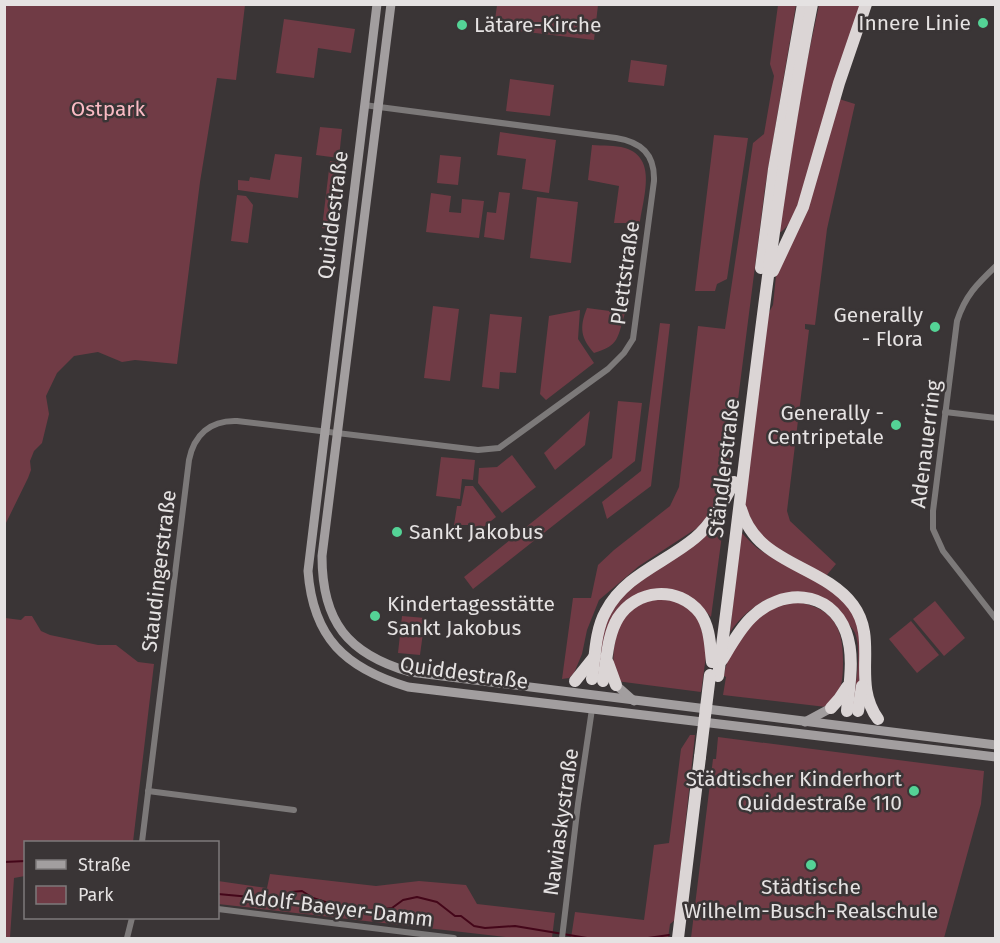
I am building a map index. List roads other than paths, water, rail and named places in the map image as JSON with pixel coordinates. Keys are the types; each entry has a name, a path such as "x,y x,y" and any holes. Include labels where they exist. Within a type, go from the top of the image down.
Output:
{"highway":[{"name":"Ständlerstraße","path":"678,939 704,758 734,482 774,170 803,4"},
{"name":"Ständlerstraße","path":"715,669 739,505 768,276 789,133 812,4"},
{"path":"768,276 774,270 803,207 839,83 867,4"},
{"path":"598,680 602,621 615,596 632,580 696,537 721,506 734,482"},
{"path":"739,505 747,525 757,539 782,558 829,584 855,608 866,643 866,696 870,708 878,719"},
{"path":"575,681 601,657 623,611 643,597 665,594 684,600 700,614 706,624 715,669"},
{"path":"715,669 738,634 761,609 788,597 808,598 833,610 840,620 850,647 849,683 853,711"},
{"path":"601,657 616,685"},
{"path":"853,711 865,667"},
{"path":"831,708 849,683"},
{"name":"Ständlerstraße","path":"686,939 704,758"}],"main road":[{"name":"Quiddestraße","path":"377,4 308,571 316,615 322,628 338,649 357,666 383,680 408,687 996,757"},
{"name":"Quiddestraße","path":"391,4 322,569 330,610 335,622 348,639 364,654 385,665 410,672 996,745"},
{"path":"592,709 598,680"},
{"path":"561,691 575,681"},
{"path":"616,685 634,701"},
{"path":"805,722 831,708"},
{"path":"849,741 853,711"},
{"path":"878,719 898,734"}],"street":[{"name":"Plettstraße","path":"324,432 478,450 499,448 507,444 608,369 624,353 633,339 647,237 654,171 648,155 637,143 616,138 364,105"},
{"name":"Adenauerring","path":"996,266 978,283 963,303 957,321 933,511 933,529 942,551 996,619"},
{"path":"945,412 996,418"},
{"name":"Staudingerstraße","path":"142,841 189,460 193,444 208,427 230,420 324,432"},
{"name":"Nawiaskystraße","path":"562,938 592,709"},
{"path":"148,791 294,810"},
{"name":"Adolf-Baeyer-Damm","path":"219,909 454,939"},
{"path":"127,939 132,919"}],"waterway":[{"path":"4,862 24,861"},
{"path":"219,894 282,900 291,892 302,891 313,898 356,912 392,908 403,900 417,897 437,902 455,916 461,916 474,926 485,928 515,926 587,938"},
{"path":"648,938 669,935"}],"place":[{"name":"Innere Linie","path":"983,23"},
{"name":"Lätare-Kirche","path":"462,25"},
{"name":"Generally - Flora","path":"935,327"},
{"name":"Generally - Centripetale","path":"896,425"},
{"name":"Sankt Jakobus","path":"397,532"},
{"name":"Kindertagesstätte Sankt Jakobus","path":"375,616"},
{"name":"Städtischer Kinderhort Quiddestraße 110","path":"914,791"},
{"name":"Städtische Wilhelm-Busch-Realschule","path":"811,865"}],"park label":[{"name":"Ostpark","path":"108,109"}]}
